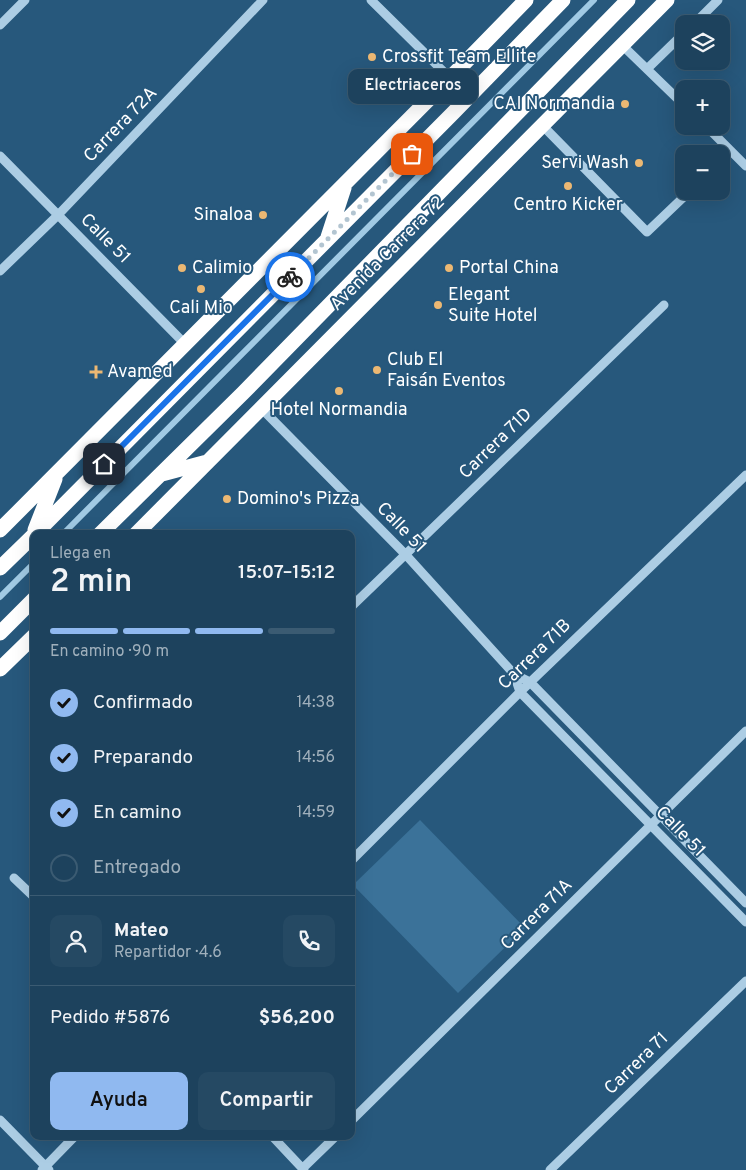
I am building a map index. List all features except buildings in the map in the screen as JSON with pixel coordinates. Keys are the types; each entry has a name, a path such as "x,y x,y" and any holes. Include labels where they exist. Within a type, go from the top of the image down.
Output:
{"highway":[{"path":"0,530 186,345 526,0"},
{"path":"38,530 563,0"},
{"name":"Avenida Carrera 72","path":"104,530 243,393 628,0"},
{"name":"Avenida Carrera 72","path":"140,530 667,0"},
{"path":"327,240 345,184"},
{"path":"160,474 207,462"},
{"path":"36,530 58,473"},
{"path":"0,568 30,538"},
{"path":"0,633 30,603"},
{"path":"0,669 30,640"}],"street":[{"path":"0,25 25,0"},
{"name":"Carrera 72A","path":"0,270 58,215 263,0"},
{"path":"371,0 450,78"},
{"path":"703,15 718,0"},
{"path":"647,69 675,42"},
{"path":"622,45 675,96"},
{"path":"542,125 647,232 681,200"},
{"path":"715,135 746,166"},
{"name":"Calle 51","path":"0,156 186,345"},
{"name":"Carrera 71D","path":"355,603 664,305"},
{"name":"Calle 51","path":"261,408 406,555 514,674 530,682 746,902"},
{"name":"Carrera 71B","path":"355,857 530,682 746,475"},
{"name":"Calle 51","path":"514,674 520,692 746,922"},
{"name":"Carrera 71A","path":"355,1117 746,732"},
{"path":"14,878 30,893"},
{"name":"Carrera 71","path":"550,1170 746,982"},
{"path":"0,1120 46,1169 71,1140"},
{"path":"276,1140 304,1169 332,1140"}],"shaded area":[{"path":"420,820 525,928 458,993 355,887 355,883"}],"waterway":[{"path":"67,530 594,0"},
{"path":"0,597 30,567"}],"way so far":[{"path":"290,277 412,154"}],"place":[{"name":"Crossfit Team Ellite","path":"372,57"},
{"name":"CAI Normandia","path":"625,104"},
{"name":"Electriaceros","path":"412,154"},
{"name":"Servi Wash","path":"639,163"},
{"name":"Centro Kicker","path":"568,186"},
{"name":"Sinaloa","path":"263,215"},
{"name":"Calimio","path":"182,268"},
{"name":"Portal China","path":"449,268"},
{"name":"Cali Mio","path":"201,289"},
{"name":"Elegant Suite Hotel","path":"438,305"},
{"name":"Club El Faisán Eventos","path":"377,370"},
{"name":"Avamed","path":"96,372"},
{"name":"Hotel Normandia","path":"339,391"},
{"name":"Domino's Pizza","path":"227,499"}],"route":[{"path":"104,464 290,277"}]}
